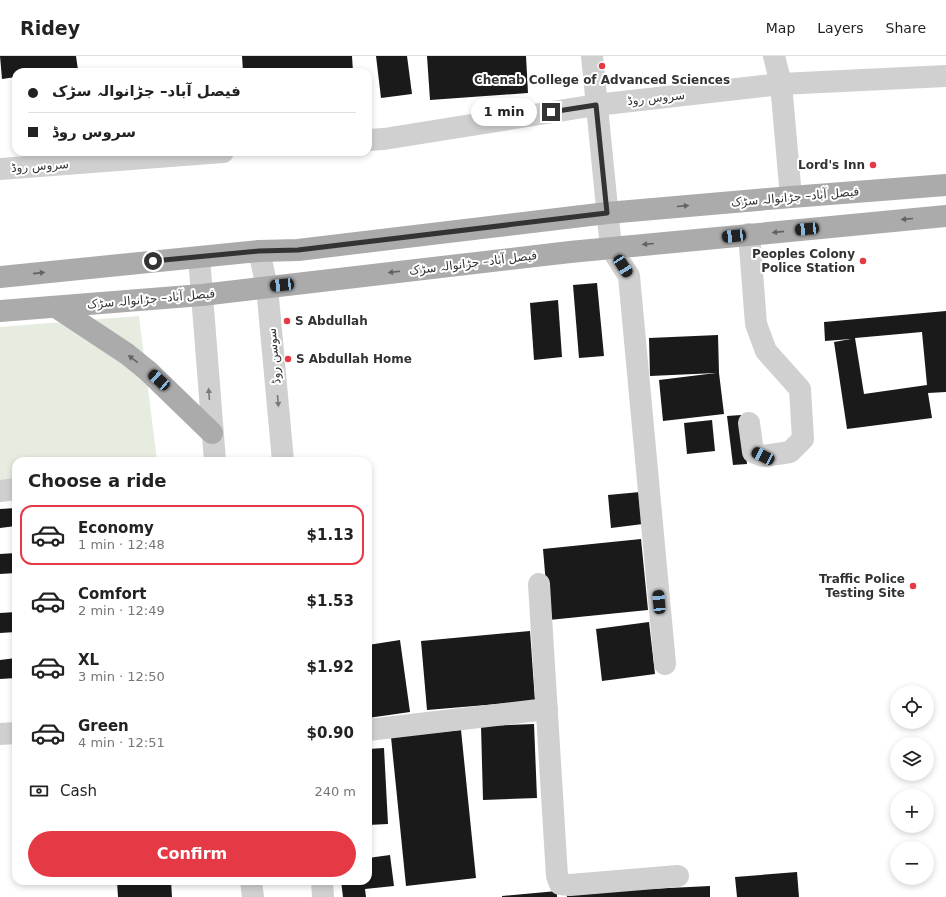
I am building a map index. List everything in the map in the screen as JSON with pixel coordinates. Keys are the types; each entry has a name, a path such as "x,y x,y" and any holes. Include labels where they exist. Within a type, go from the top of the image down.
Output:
{"main road":[{"name":"فیصل آباد– جڑانوالہ سڑک","path":"0,277 259,251 298,250 607,213 946,185"},
{"name":"فیصل آباد– جڑانوالہ سڑک","path":"0,312 202,295 611,248 946,216"},
{"path":"56,307 148,370 212,433"}],"street":[{"path":"592,56 611,248 629,276 665,664"},
{"path":"774,56 781,84 790,197"},
{"name":"سروس روڈ","path":"372,140 596,105 781,84 946,76"},
{"name":"سروس روڈ","path":"0,169 171,156"},
{"path":"749,234 756,324 766,351 800,389 803,439 790,452 763,456 753,452 749,423"},
{"name":"سوسن روڈ","path":"259,251 267,287 283,457"},
{"path":"199,257 214,457"},
{"path":"0,491 12,490"},
{"path":"538,584 557,876 560,884 570,885 678,876"},
{"path":"372,730 547,709"},
{"path":"0,734 12,733"},
{"path":"252,885 253,897"},
{"path":"322,885 323,897"}],"shaded area":[{"path":"139,316 157,457 12,457 12,484 0,485 0,327"}],"building":[{"path":"0,56 76,56 78,68 12,68 12,78 2,79"},
{"path":"242,56 352,56 353,68 243,68"},
{"path":"376,56 407,56 412,94 381,98"},
{"path":"427,56 526,56 528,93 430,100"},
{"path":"597,283 604,356 579,358 573,285"},
{"path":"558,300 562,357 534,360 530,303"},
{"path":"946,311 946,392 928,393 932,418 847,429 834,342 851,339 825,341 824,322","holes":["922,332 927,385 864,394 855,338"]},
{"path":"718,335 719,373 724,414 663,421 659,380 716,373 650,376 649,338"},
{"path":"741,415 747,464 733,465 727,416"},
{"path":"712,420 715,451 687,454 684,423"},
{"path":"640,492 643,524 611,528 608,495"},
{"path":"12,508 12,526 0,528 0,509"},
{"path":"641,539 648,610 549,620 543,549"},
{"path":"12,553 12,573 0,574 0,554"},
{"path":"12,612 12,632 0,633 0,613"},
{"path":"649,622 655,674 602,681 596,629"},
{"path":"530,631 535,701 427,710 421,641"},
{"path":"400,640 410,712 372,717 372,644"},
{"path":"12,658 12,678 0,679 0,660"},
{"path":"534,724 537,798 483,800 481,726"},
{"path":"461,730 476,878 406,886 391,737"},
{"path":"384,748 388,824 372,825 372,749"},
{"path":"390,855 394,886 365,889 366,897 343,897 342,885 372,885 372,857"},
{"path":"797,872 799,897 737,897 735,877"},
{"path":"117,885 171,885 172,897 118,897"},
{"path":"710,886 710,897 567,897 567,893"},
{"path":"557,891 557,897 502,897 502,896"}],"place":[{"name":"Chenab College of Advanced Sciences","path":"602,66"},
{"name":"Lord's Inn","path":"873,165"},
{"name":"Peoples Colony Police Station","path":"863,261"},
{"name":"S Abdullah","path":"287,321"},
{"name":"S Abdullah Home","path":"288,359"},
{"name":"Traffic Police Testing Site","path":"913,586"}],"route":[{"path":"153,261 259,251 298,250 607,213 596,105 551,112"}]}
